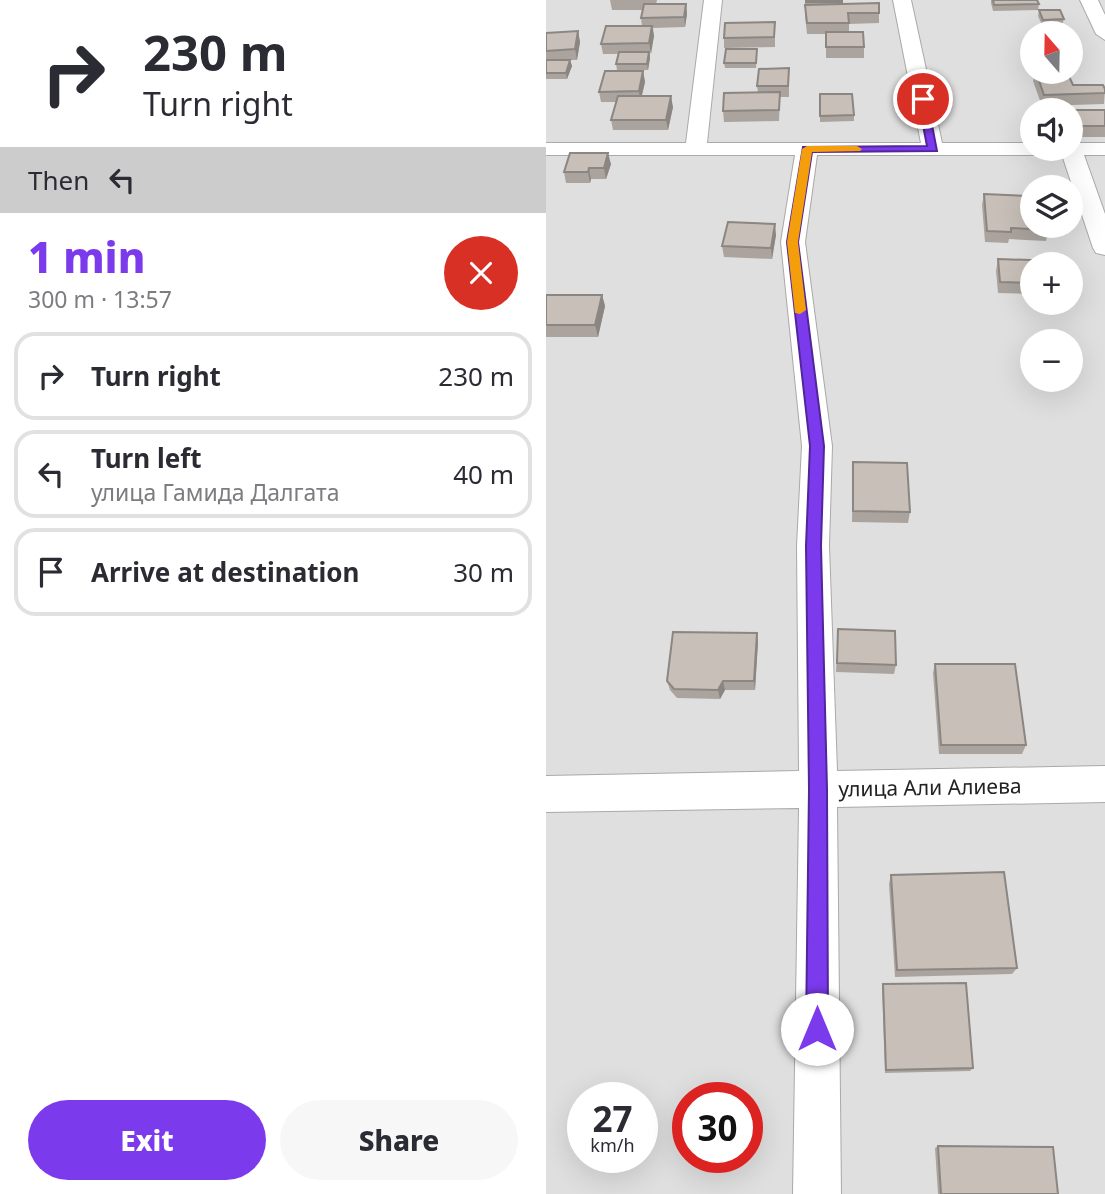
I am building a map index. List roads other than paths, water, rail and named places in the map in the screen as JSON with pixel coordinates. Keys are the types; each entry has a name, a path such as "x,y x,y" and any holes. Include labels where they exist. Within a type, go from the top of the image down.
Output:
{"street":[{"path":"696,149 713,0"},
{"path":"902,0 933,149"},
{"path":"1089,0 1105,34"},
{"path":"548,154 696,149 1020,149"},
{"path":"807,149 793,242 817,446 813,546 818,789 817,1194"},
{"path":"1083,149 1105,149"},
{"path":"1075,161 1105,248"},
{"name":"улица Али Алиева","path":"546,794 1105,785"}]}
